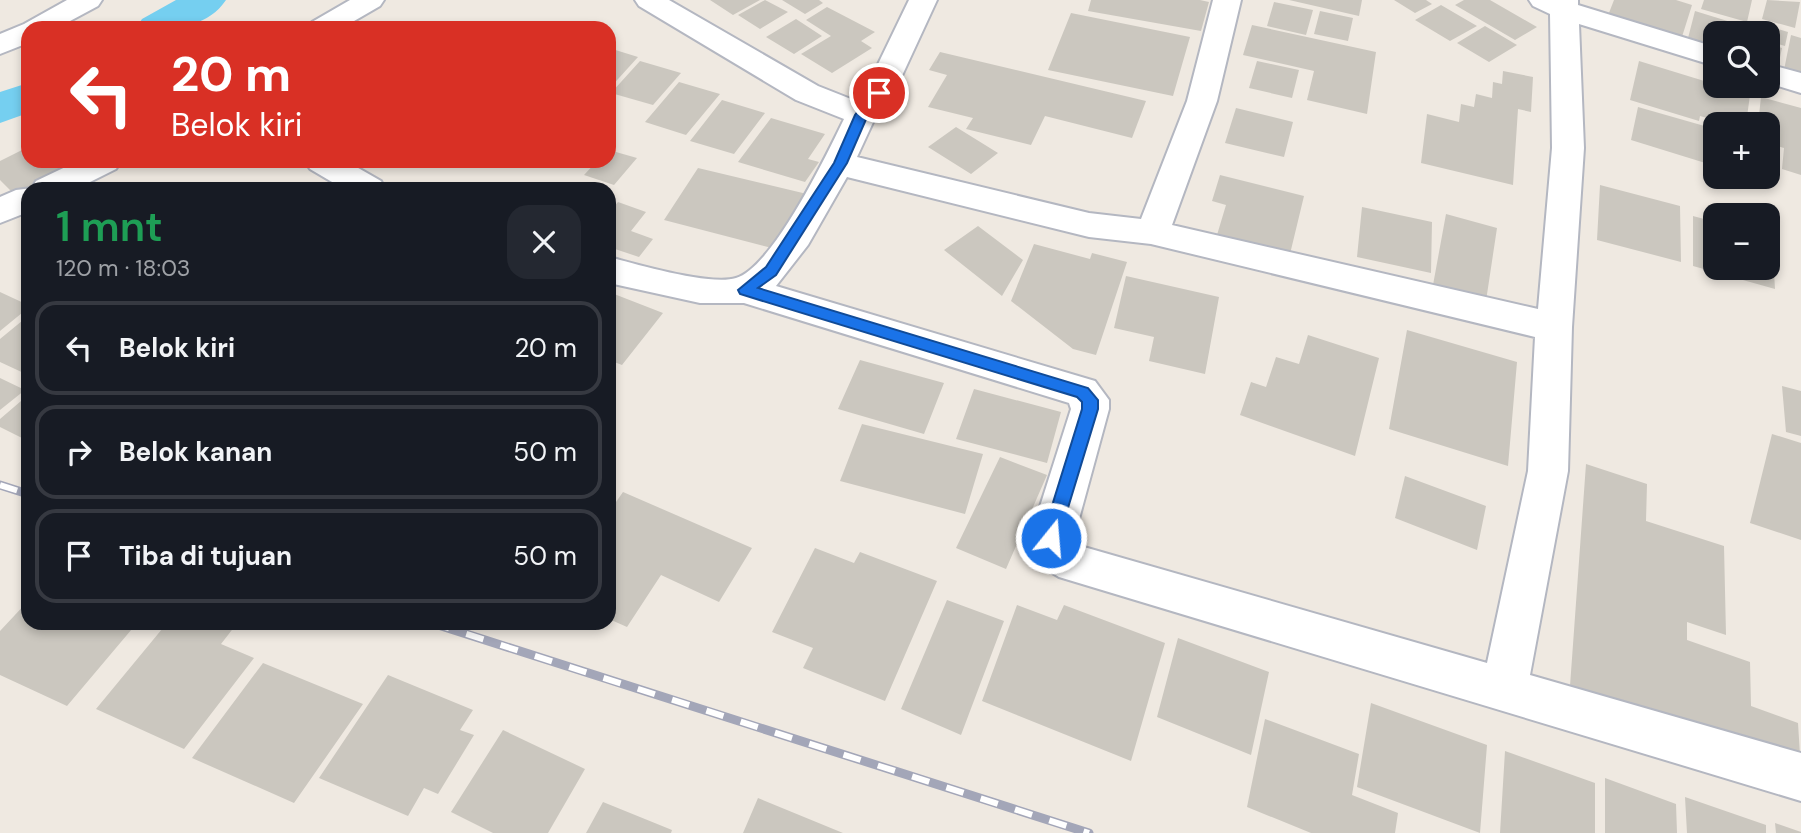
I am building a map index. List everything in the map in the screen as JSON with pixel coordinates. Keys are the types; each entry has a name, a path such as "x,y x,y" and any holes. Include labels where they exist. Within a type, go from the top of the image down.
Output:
{"street":[{"path":"48,21 88,0"},
{"path":"334,21 370,0"},
{"path":"649,0 807,93 861,115"},
{"path":"745,290 771,271 841,163 861,115 879,93 923,0"},
{"path":"1151,232 1163,209 1202,101 1227,0"},
{"path":"1504,690 1548,471 1554,327 1568,148 1557,3 1703,53"},
{"path":"1780,77 1801,83"},
{"path":"841,163 1089,225 1151,232 1554,327"},
{"path":"62,182 91,168"},
{"path":"333,168 357,182"},
{"path":"0,211 21,201"},
{"path":"616,271 709,291 745,290 1082,393 1090,400 1090,409 1051,538 1056,553 1074,562 1801,777"}],"building":[{"path":"710,0 760,0 733,15"},
{"path":"765,0 788,12 760,29 738,15"},
{"path":"782,0 819,0 823,3 805,14"},
{"path":"1091,0 1209,2 1201,31 1088,11"},
{"path":"1289,0 1362,0 1359,16"},
{"path":"1394,0 1426,0 1432,4 1415,13"},
{"path":"1464,0 1490,0 1537,27 1515,40 1455,5"},
{"path":"1614,0 1676,0 1692,5 1681,40 1607,18"},
{"path":"1704,0 1752,0 1747,21 1701,9"},
{"path":"1767,0 1800,2 1795,28 1780,24 1780,21 1762,19"},
{"path":"1274,2 1313,10 1306,35 1267,26"},
{"path":"1441,5 1477,26 1450,41 1415,20"},
{"path":"827,7 875,32 861,41 872,48 832,73 801,54 831,36 806,20"},
{"path":"1320,11 1353,18 1348,41 1314,34"},
{"path":"1695,11 1728,21 1703,21 1703,47 1687,42"},
{"path":"1071,13 1190,37 1173,96 1048,70"},
{"path":"796,19 822,36 794,54 766,37"},
{"path":"1252,25 1376,52 1367,114 1307,100 1314,71 1243,55"},
{"path":"1485,26 1517,45 1489,62 1457,43"},
{"path":"1780,30 1788,32 1785,46 1780,45"},
{"path":"1791,35 1801,38 1801,75 1784,70"},
{"path":"616,50 638,57 616,81"},
{"path":"940,52 1146,101 1132,138 1045,116 1031,145 966,129 973,118 928,107 947,75 929,70"},
{"path":"640,61 681,73 653,105 616,94 616,87"},
{"path":"1257,61 1299,70 1292,98 1249,88"},
{"path":"1639,61 1703,81 1703,98 1750,98 1748,112 1703,112 1699,121 1630,100"},
{"path":"1503,71 1533,77 1531,112 1518,109 1513,185 1421,163 1427,114 1459,122 1461,104 1474,107 1476,94 1492,98 1493,82 1502,84"},
{"path":"679,82 720,94 686,135 645,122"},
{"path":"1761,98 1801,108 1801,175 1782,169 1784,148 1780,147 1780,112 1759,112"},
{"path":"722,100 765,113 734,154 690,141"},
{"path":"1638,107 1703,126 1703,162 1631,140"},
{"path":"1236,108 1293,122 1284,157 1225,143"},
{"path":"771,118 825,134 808,159 819,162 805,182 738,162"},
{"path":"956,127 998,153 971,174 928,147"},
{"path":"21,150 21,168 67,168 40,182 21,182 21,192 15,195 0,180 0,161"},
{"path":"616,152 637,158 616,183 584,175 590,168 616,168"},
{"path":"698,168 807,194 776,249 664,220"},
{"path":"1220,175 1304,196 1290,254 1217,235 1226,205 1212,201"},
{"path":"1600,185 1680,206 1681,262 1597,240"},
{"path":"618,202 646,212 631,231 653,239 639,257 616,249"},
{"path":"1362,207 1432,222 1431,273 1357,257"},
{"path":"1446,214 1497,228 1486,301 1433,285"},
{"path":"1693,216 1703,219 1703,269 1693,266"},
{"path":"978,226 1023,260 1002,296 944,250"},
{"path":"1034,244 1090,259 1092,253 1127,262 1096,355 1073,349 1011,301"},
{"path":"1126,276 1219,297 1205,374 1149,361 1154,337 1114,328"},
{"path":"1743,280 1774,280 1775,289"},
{"path":"0,292 21,302 21,314 0,331"},
{"path":"616,295 663,313 622,365 616,363"},
{"path":"21,322 21,372 0,362 0,339"},
{"path":"1407,330 1517,362 1508,466 1389,429"},
{"path":"1308,335 1379,358 1355,456 1240,415 1251,382 1266,387 1276,357 1299,364"},
{"path":"860,360 944,383 924,434 838,409"},
{"path":"0,378 21,388 21,393 0,410"},
{"path":"1782,386 1801,391 1801,436 1786,432"},
{"path":"974,389 1061,412 1047,463 956,439"},
{"path":"21,401 21,438 0,427 0,419"},
{"path":"862,424 983,454 965,514 840,481"},
{"path":"1772,434 1801,443 1801,540 1750,523"},
{"path":"1000,457 1047,475 1006,569 956,548"},
{"path":"1586,464 1647,484 1646,521 1724,546 1726,635 1687,622 1687,640 1750,662 1751,706 1798,723 1801,771 1570,686"},
{"path":"1405,476 1486,506 1477,550 1395,518"},
{"path":"623,492 752,548 719,602 661,575 627,627 616,622 616,502"},
{"path":"815,548 854,563 860,552 937,581 885,701 803,668 813,648 772,632"},
{"path":"947,600 1004,621 961,735 901,709"},
{"path":"1017,605 1057,620 1064,605 1165,643 1131,761 982,701"},
{"path":"21,608 21,630 131,630 67,706 0,675 0,631"},
{"path":"161,630 232,630 221,644 254,658 184,749 96,709"},
{"path":"1178,638 1269,672 1251,755 1157,717"},
{"path":"263,663 363,704 294,803 192,758"},
{"path":"388,675 473,710 460,730 474,735 438,794 424,788 408,816 319,778"},
{"path":"1371,703 1487,745 1480,833 1357,787"},
{"path":"1265,719 1359,754 1352,795 1398,813 1395,833 1311,833 1247,807"},
{"path":"503,730 585,769 548,833 493,833 451,812"},
{"path":"1505,751 1595,783 1595,833 1500,833"},
{"path":"1605,778 1676,804 1677,833 1605,833"},
{"path":"1685,797 1766,825 1766,833 1687,833"},
{"path":"758,798 843,833 743,833"},
{"path":"603,802 672,830 671,833 586,833"},
{"path":"1775,823 1801,832 1801,833 1776,833"}],"waterway":[{"path":"169,21 206,0"},
{"path":"0,108 21,100"}],"railway":[{"path":"0,485 21,492"},
{"path":"454,630 1089,833"}],"route":[{"path":"879,93 861,115 841,163 771,271 745,290 1082,393 1090,400 1090,409 1051,538"}]}
